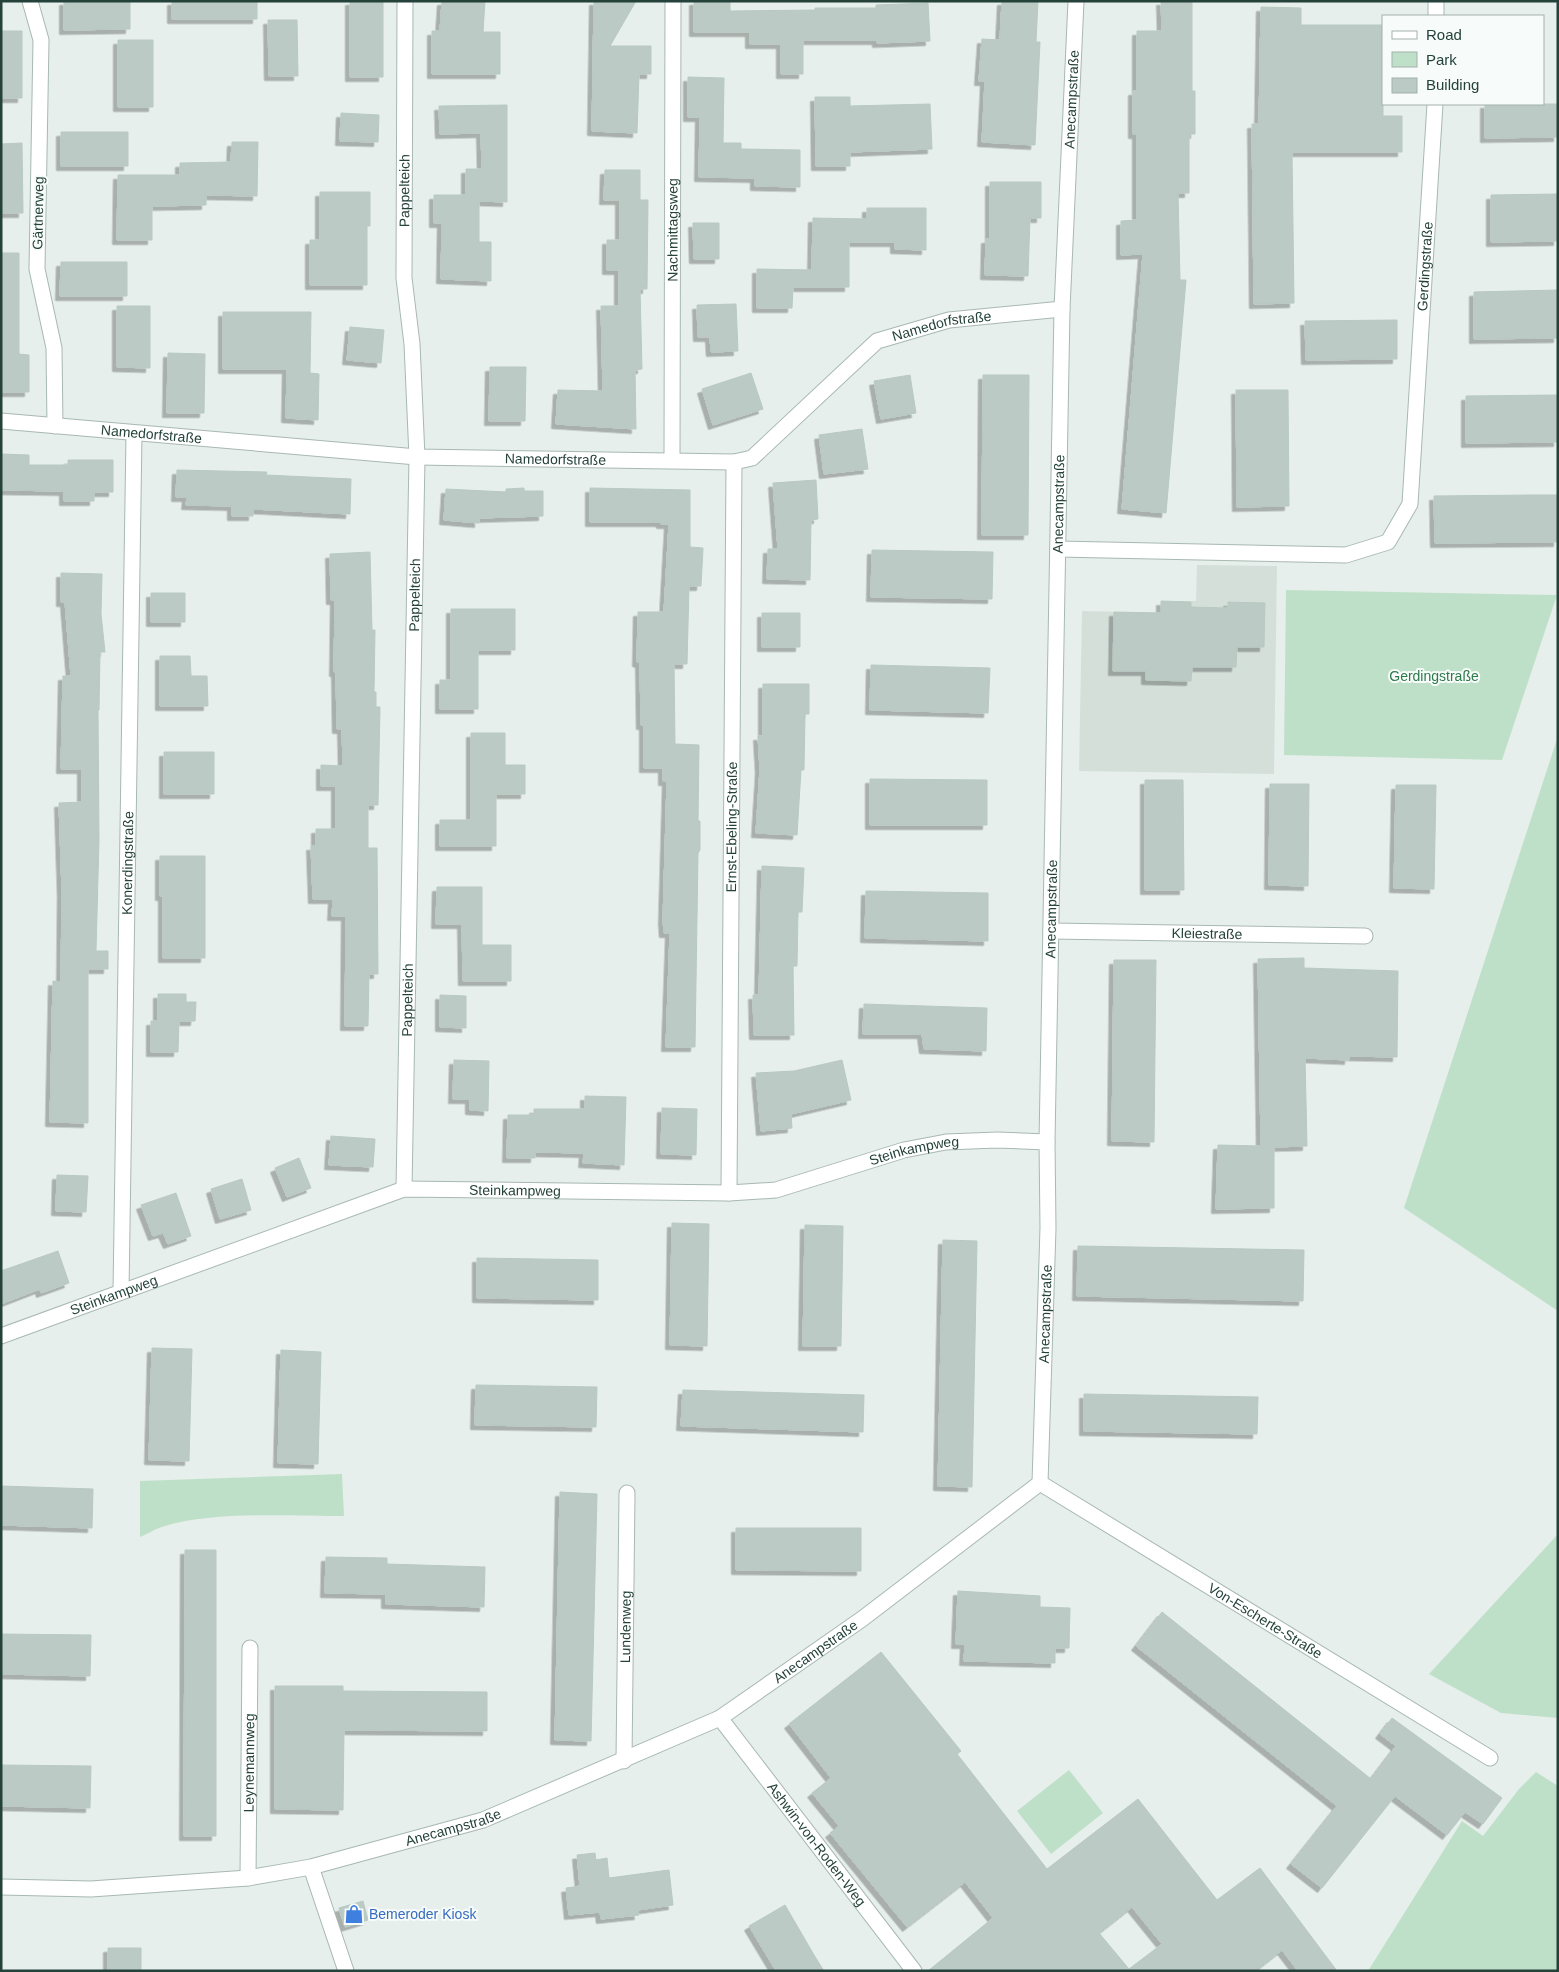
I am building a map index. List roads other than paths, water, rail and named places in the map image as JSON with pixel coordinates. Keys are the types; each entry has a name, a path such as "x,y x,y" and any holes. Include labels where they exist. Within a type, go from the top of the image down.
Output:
{"street":[{"name":"Gärtnerweg","path":"30,1 41,40 37,269 54,348 55,426"},
{"name":"Pappelteich","path":"404,1189 417,457 412,344 404,278 405,1"},
{"name":"Nachmittagsweg","path":"672,460 673,1"},
{"name":"Anecampstraße","path":"1,1888 91,1889 248,1878 311,1867 483,1820 624,1761 720,1718 862,1618 1040,1483 1048,1228 1047,1142 1062,308 1076,1"},
{"path":"1436,1 1436,15"},
{"name":"Gerdingstraße","path":"1058,548 1346,555 1388,542 1410,504 1435,105"},
{"name":"Namedorfstraße","path":"1,421 417,457 734,462 752,458 877,341 949,320 1062,308"},
{"name":"Konerdingstraße","path":"121,1292 134,434"},
{"name":"Ernst-Ebeling-Straße","path":"729,1193 734,462"},
{"name":"Kleiestraße","path":"1051,930 1365,936"},
{"name":"Steinkampweg","path":"1,1336 404,1189 729,1193 776,1190 904,1150 946,1142 1047,1142"},
{"name":"Von-Escherte-Straße","path":"1040,1483 1490,1758"},
{"name":"Lundenweg","path":"624,1761 627,1493"},
{"name":"Leynemannweg","path":"248,1878 250,1648"},
{"name":"Ashwin-von-Roden-Weg","path":"720,1718 914,1971"},
{"path":"311,1867 346,1971"}],"place":[{"name":"Bemeroder Kiosk","path":"354,1914"}]}
